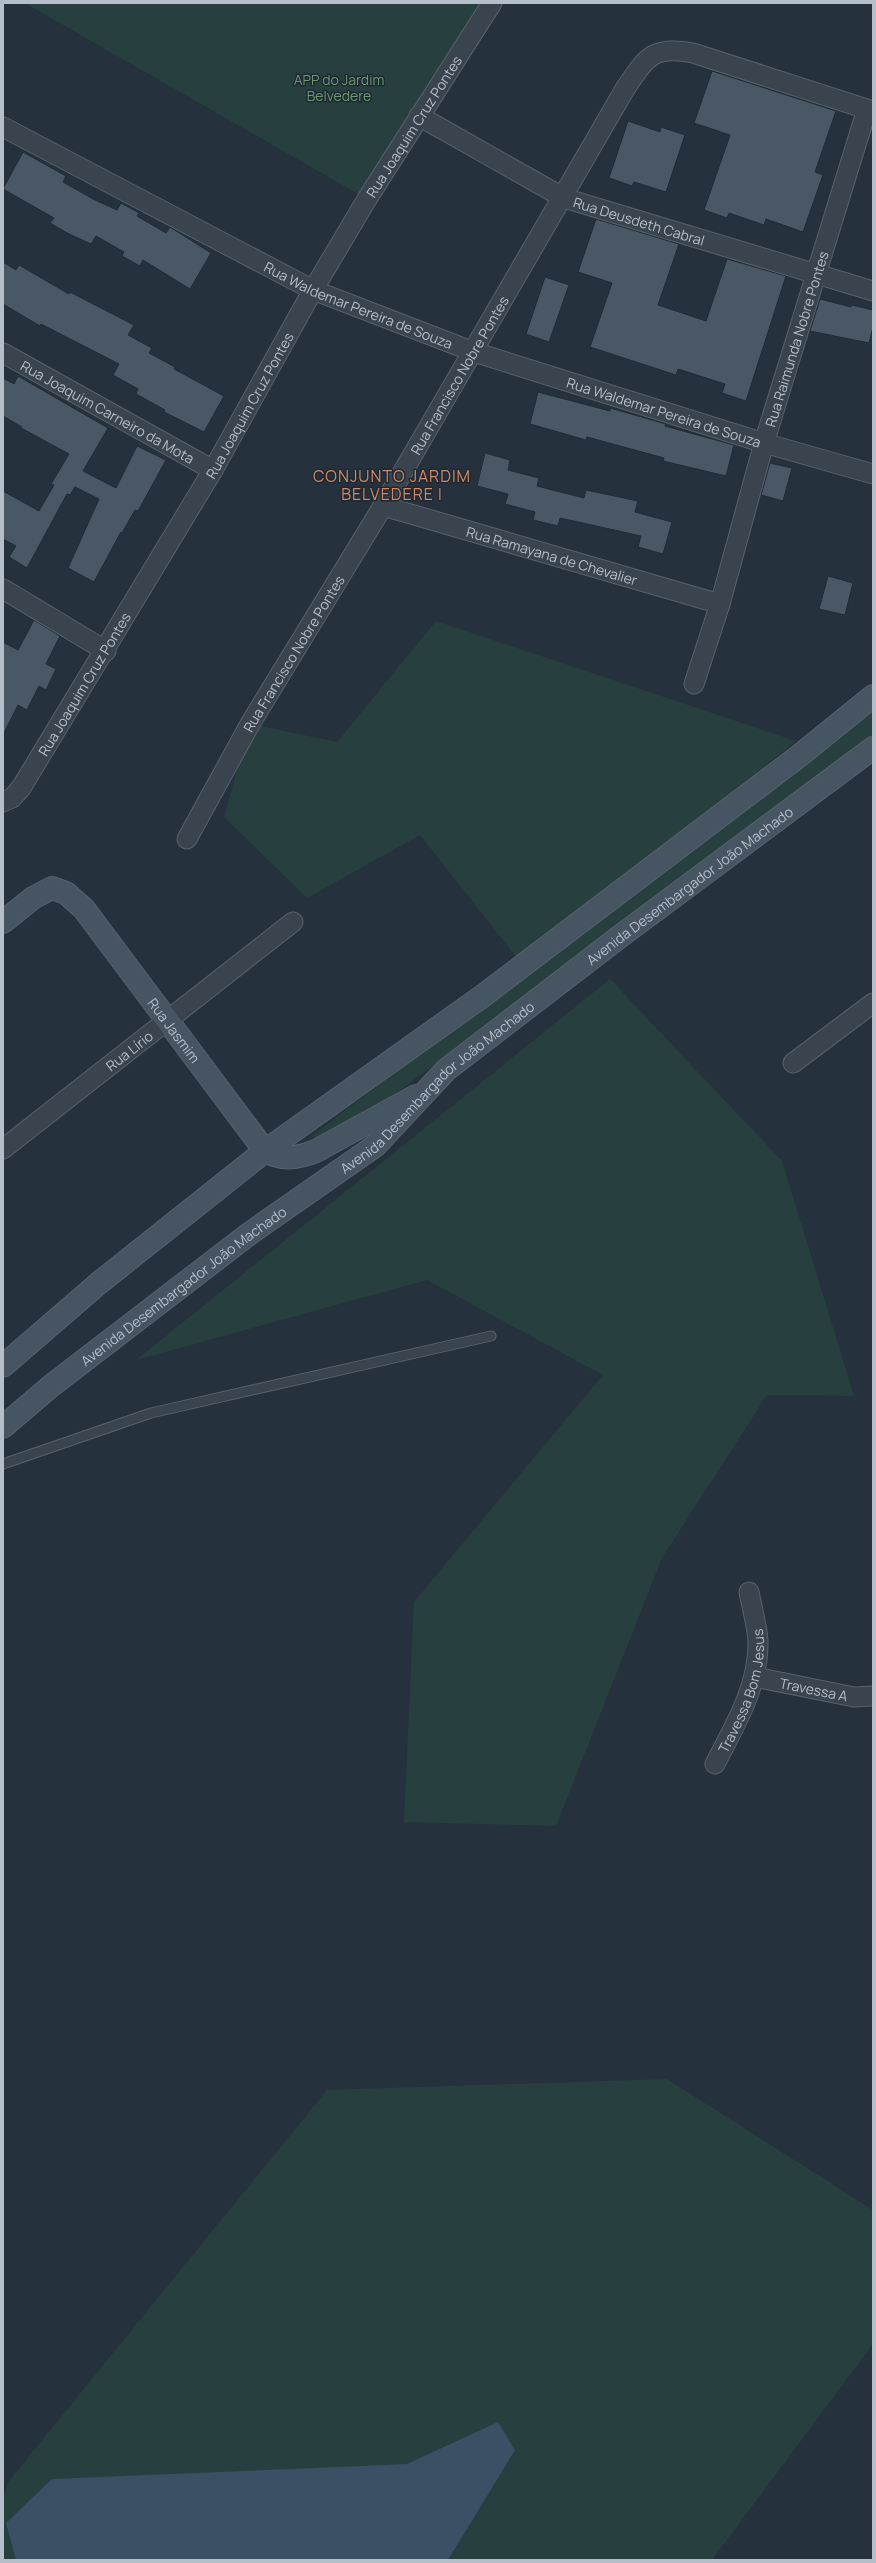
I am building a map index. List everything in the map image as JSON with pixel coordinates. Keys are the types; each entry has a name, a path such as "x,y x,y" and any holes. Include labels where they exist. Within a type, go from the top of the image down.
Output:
{"street":[{"name":"Rua Joaquim Cruz Pontes","path":"3,802 12,798 21,788 106,651 213,470 313,290 419,116 492,3"},
{"name":"Rua Francisco Nobre Pontes","path":"187,839 250,724 384,506 564,198 625,89 649,56 661,51 673,49 693,53 870,110"},
{"name":"Rua Raimunda Nobre Pontes","path":"694,684 720,604 764,443 815,273 870,110"},
{"name":"Rua Deusdeth Cabral","path":"419,116 564,198 873,291"},
{"name":"Rua Waldemar Pereira de Souza","path":"3,127 313,290 474,352 764,443 873,474"},
{"name":"Rua Joaquim Carneiro da Mota","path":"3,353 213,470"},
{"name":"Rua Ramayana de Chevalier","path":"384,506 720,604"},
{"path":"3,589 106,651"},
{"path":"3,1366 99,1282 266,1151 484,995 799,756 872,694"},
{"name":"Avenida Desembargador João Machado","path":"3,1427 51,1386 249,1234 375,1146 446,1070 873,748"},
{"name":"Rua Jasmim","path":"3,922 33,898 52,888 70,895 84,909 266,1151"},
{"name":"Rua Lírio","path":"3,1149 293,922"},
{"path":"793,1063 873,1003"},
{"path":"266,1151 279,1158 305,1155 335,1142 426,1090"},
{"name":"Travessa Bom Jesus","path":"715,1764 740,1714 755,1677 758,1640 749,1592"},
{"name":"Travessa A","path":"755,1677 854,1696 873,1696"}],"lane":[{"path":"3,1464 152,1413 491,1336"}],"green space":[{"name":"APP do Jardim Belvedere","path":"25,3 492,3 367,199"},
{"path":"436,621 796,741 521,963 420,835 307,898 224,817 250,724 337,742"},
{"path":"873,711 873,741 339,1135 309,1138"},
{"path":"610,979 782,1161 854,1396 767,1395 662,1558 556,1826 404,1822 414,1602 603,1375 427,1280 136,1360"},
{"path":"667,2079 873,2210 873,2344 712,2560 3,2560 3,2500 8,2482 327,2090"}],"water":[{"path":"498,2422 515,2450 448,2560 16,2560 6,2523 52,2479 407,2464"}],"building":[{"path":"712,71 836,111 815,172 823,175 803,232 766,219 764,225 729,213 727,218 704,210 730,135 694,123"},
{"path":"628,121 660,132 661,127 685,135 666,192 634,182 632,186 609,178"},
{"path":"23,152 66,176 63,182 93,199 117,210 121,203 139,213 137,216 166,233 170,227 211,253 190,289 143,260 140,266 122,256 124,252 96,236 91,244 69,234 50,223 54,218 3,189"},
{"path":"596,219 679,244 658,305 706,321 727,259 786,276 746,401 722,393 725,384 678,369 676,375 590,347 612,283 578,272"},
{"path":"3,262 16,270 19,265 69,294 70,292 134,325 128,335 152,348 149,353 175,367 174,369 224,396 204,432 164,412 165,410 136,394 138,389 113,375 119,364 41,324 40,326 3,304"},
{"path":"545,277 569,285 549,342 526,334"},
{"path":"820,299 851,307 852,305 873,310 873,327 869,343 810,331"},
{"path":"18,376 108,428 83,471 116,488 137,446 166,460 138,511 135,510 122,533 121,532 94,582 68,568 99,499 75,487 70,495 67,494 27,568 9,557 16,546 3,539 3,491 39,511 54,485 51,484 69,454 21,428 22,427 3,416 3,378 14,384"},
{"path":"538,392 610,411 610,408 666,424 665,426 734,445 726,476 663,461 664,458 587,437 586,440 530,424"},
{"path":"485,453 510,460 508,470 539,478 537,486 584,498 586,490 638,501 635,512 672,522 663,554 638,547 641,536 560,518 558,526 533,520 535,512 505,504 508,494 477,486"},
{"path":"770,463 792,468 783,501 761,495"},
{"path":"828,576 853,583 845,615 819,609"},
{"path":"34,620 60,636 46,664 56,669 46,690 39,686 27,710 18,705 3,735 3,642 18,650"}],"district":[{"name":"CONJUNTO JARDIM BELVEDERE I","path":"392,485"}]}
